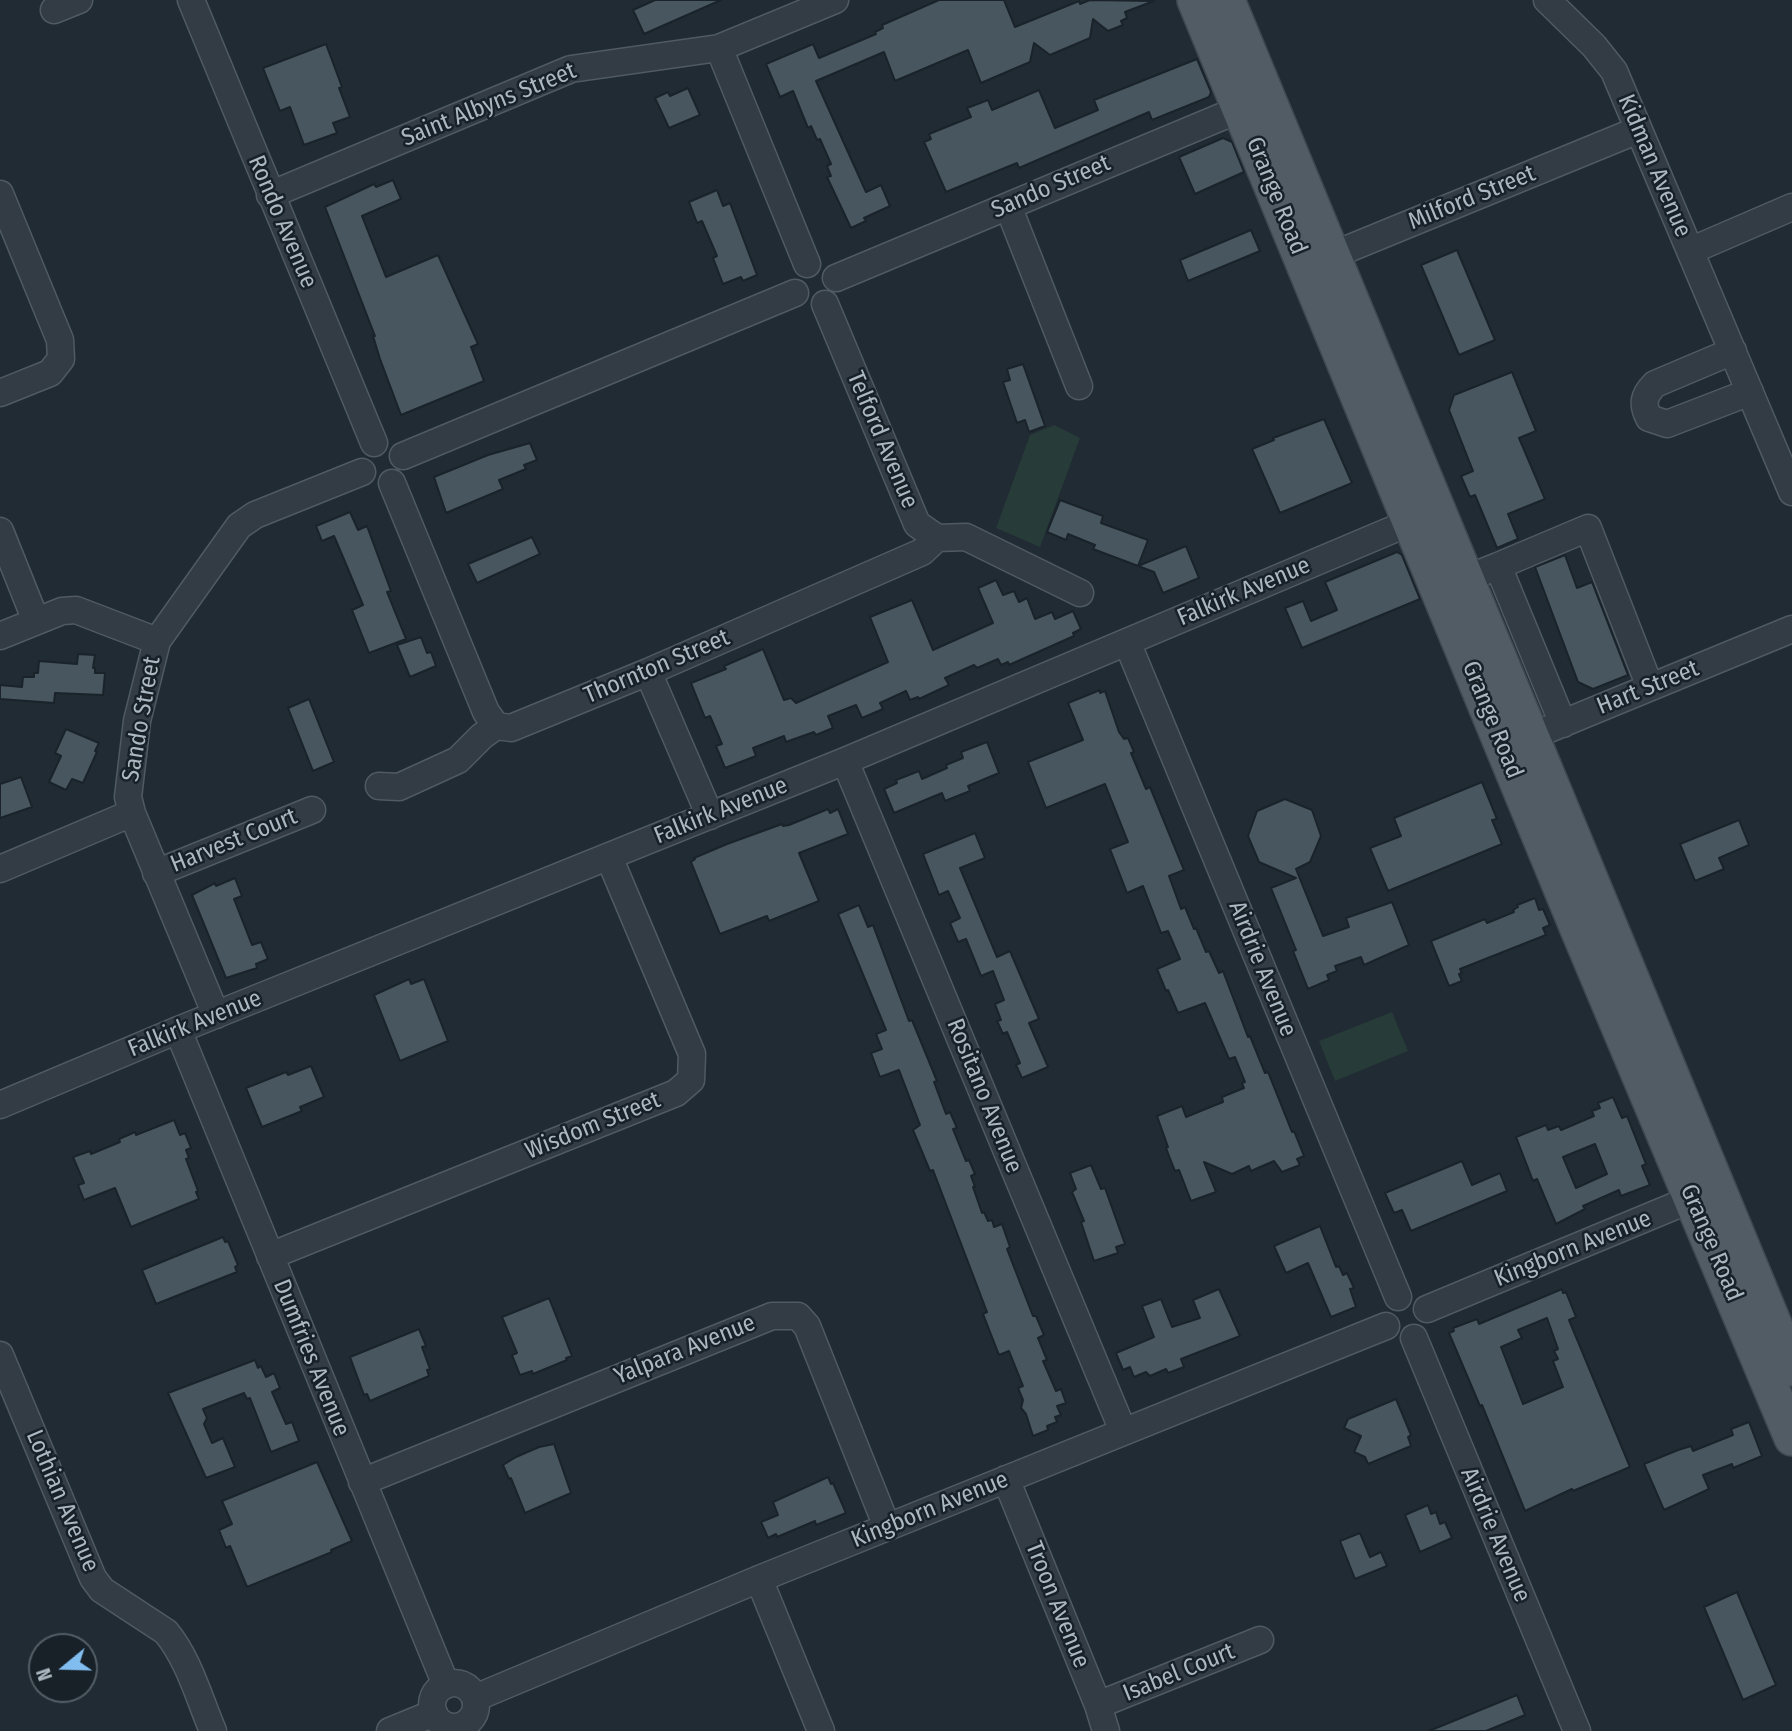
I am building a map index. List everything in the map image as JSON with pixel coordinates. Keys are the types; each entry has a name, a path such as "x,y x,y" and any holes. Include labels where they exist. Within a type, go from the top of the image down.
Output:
{"main road":[{"name":"Grange Road","path":"1195,0 1253,103 1424,517 1533,736"},
{"name":"Grange Road","path":"1227,0 1253,103"},
{"name":"Grange Road","path":"1424,517 1466,579 1533,736 1706,1193 1783,1358 1792,1438"}],"street":[{"path":"54,10 79,0"},
{"name":"Rondo Avenue","path":"191,0 374,443"},
{"name":"Saint Albyns Street","path":"270,195 571,69 719,48 835,0"},
{"name":"Kidman Avenue","path":"1547,0 1594,46 1614,71 1792,492"},
{"path":"719,48 807,264"},
{"name":"Sando Street","path":"836,278 1253,103"},
{"name":"Milford Street","path":"1319,261 1638,130"},
{"path":"0,194 60,340 61,359 50,373 0,393"},
{"path":"1008,206 1079,386"},
{"path":"1690,251 1792,207"},
{"path":"807,264 828,267 836,278 834,296 818,307 805,304 795,293 794,280 801,268 807,264"},
{"path":"403,456 795,293"},
{"name":"Telford Avenue","path":"825,304 917,524 937,538"},
{"path":"1734,351 1655,384 1646,394 1644,407 1649,418 1667,424 1750,392"},
{"path":"374,443 393,444 403,456 402,473 392,483 380,485 372,482 362,472 362,454 374,443"},
{"name":"Sando Street","path":"216,1015 156,873 128,797 137,721 149,664 157,641 239,526 255,515 362,472"},
{"path":"379,786 399,787 458,760 496,726 486,712 392,483"},
{"name":"Falkirk Avenue","path":"0,1105 177,1030 845,761 1424,517"},
{"path":"1466,579 1588,528 1650,687"},
{"path":"0,531 36,621"},
{"path":"937,538 966,537 1080,593"},
{"name":"Thornton Street","path":"496,726 511,728 648,672 922,552 937,538"},
{"name":"Grange Road","path":"1499,566 1533,736"},
{"path":"0,636 62,611 76,610 157,641"},
{"name":"Hart Street","path":"1533,736 1792,629"},
{"name":"Airdrie Avenue","path":"1127,642 1398,1297"},
{"path":"648,672 710,816"},
{"name":"Rositano Avenue","path":"845,761 1123,1431"},
{"name":"Harvest Court","path":"156,873 312,810"},
{"path":"0,869 132,813"},
{"name":"Wisdom Street","path":"270,1256 676,1093 691,1080 692,1054 609,857"},
{"name":"Dumfries Avenue","path":"177,1030 446,1685"},
{"name":"Kingborn Avenue","path":"1427,1309 1706,1193"},
{"path":"1398,1297 1416,1298 1427,1309 1426,1327 1414,1338 1396,1337 1386,1326 1384,1316 1387,1308 1398,1297"},
{"name":"Yalpara Avenue","path":"362,1482 759,1321 787,1314 798,1316 807,1326 887,1527"},
{"name":"Kingborn Avenue","path":"475,1698 759,1579 1386,1326"},
{"name":"Airdrie Avenue","path":"1414,1338 1577,1731"},
{"name":"Lothian Avenue","path":"0,1355 93,1578 102,1590 166,1632 183,1658 213,1731"},
{"name":"Troon Avenue","path":"1006,1479 1098,1705 1106,1731"},
{"path":"759,1579 821,1731"},
{"name":"Isabel Court","path":"1098,1705 1260,1640"},
{"path":"457,1683 464,1686 475,1698 474,1715 466,1728 444,1724 435,1713 435,1696 446,1685 457,1683"},
{"path":"390,1731 435,1713"}],"green space":[{"path":"1054,425 1080,438 1040,547 996,528 1030,435"},
{"path":"1392,1012 1408,1051 1335,1081 1319,1041"}],"building":[{"path":"655,0 721,0 644,34 633,10"},
{"path":"939,0 1004,0 1015,27 1079,1 1080,4 1090,0 1154,1 1125,12 1127,18 1121,21 1123,25 1108,31 1093,19 1090,38 1050,55 1034,43 1030,62 981,83 968,50 895,81 884,52 816,81 866,192 881,185 890,206 864,218 866,221 851,228 827,177 831,176 827,166 831,164 820,139 817,140 811,126 808,128 793,91 780,97 766,64 813,44 819,58 876,34 875,32 883,28 882,25"},
{"path":"326,44 350,117 333,123 337,133 304,145 290,107 280,111 263,68"},
{"path":"1197,59 1211,92 1209,97 1152,120 1149,112 1019,168 1017,163 946,192 924,142 931,139 929,134 971,117 967,108 988,100 992,110 1039,90 1055,128 1098,110 1094,100"},
{"path":"688,88 700,115 669,128 655,98 668,92 670,96"},
{"path":"1223,138 1232,142 1244,172 1195,194 1179,157"},
{"path":"393,180 401,199 362,216 386,277 438,255 478,344 471,347 484,381 401,415 380,359 375,336 325,207 374,184 376,187"},
{"path":"717,190 723,206 730,203 757,275 743,281 741,277 723,284 713,258 717,256 702,221 697,223 689,202"},
{"path":"1251,230 1260,251 1188,281 1180,260"},
{"path":"1457,250 1495,340 1459,355 1421,265"},
{"path":"1023,364 1045,426 1029,432 1025,420 1017,423 1003,382 1010,380 1007,369"},
{"path":"1512,372 1536,431 1519,438 1545,499 1508,514 1518,539 1497,548 1475,495 1470,497 1461,476 1473,471 1449,410 1454,395"},
{"path":"1324,419 1352,483 1280,513 1252,449"},
{"path":"530,443 537,460 524,465 526,469 499,480 503,489 446,513 434,477 488,455"},
{"path":"1060,500 1103,516 1101,523 1148,540 1138,566 1093,549 1095,545 1068,534 1066,540 1047,532"},
{"path":"350,512 358,530 367,526 391,591 387,592 406,639 369,653 352,610 363,605 343,557 334,536 322,541 316,526"},
{"path":"532,537 540,554 477,583 468,564"},
{"path":"1186,546 1199,578 1163,593 1154,572 1138,566"},
{"path":"1397,552 1402,555 1420,599 1302,648 1285,608 1303,601 1311,621 1337,610 1325,582"},
{"path":"1565,555 1577,588 1592,582 1628,675 1593,689 1578,682 1535,567"},
{"path":"996,580 1003,595 1014,591 1019,602 1027,598 1035,619 1052,612 1055,619 1073,611 1081,629 1073,633 1074,636 1009,665 1008,662 1001,665 998,659 977,668 974,665 945,678 949,685 919,699 910,700 906,691 880,703 883,709 862,718 856,705 828,716 833,728 786,742 784,736 753,748 756,756 725,768 716,746 722,744 710,716 705,718 691,683 726,669 724,666 763,649 784,700 791,698 796,703 888,662 870,617 912,600 933,650 993,623 978,588"},
{"path":"421,637 436,666 410,677 397,645"},
{"path":"78,654 95,655 95,673 105,673 103,695 55,693 54,703 0,699 0,685 22,687 23,677 34,677 34,673 38,673 39,661 77,664"},
{"path":"1100,690 1100,693 1105,691 1119,732 1124,739 1128,738 1134,752 1131,753 1146,789 1150,787 1184,870 1169,876 1181,909 1185,907 1219,973 1223,971 1248,1037 1250,1036 1265,1073 1268,1072 1304,1156 1297,1159 1300,1165 1282,1172 1274,1161 1251,1171 1249,1166 1232,1174 1204,1162 1216,1192 1191,1201 1179,1170 1175,1171 1171,1161 1157,1116 1182,1106 1186,1117 1223,1102 1222,1097 1244,1088 1242,1083 1245,1082 1235,1057 1229,1059 1205,1003 1178,1013 1168,990 1166,991 1157,969 1180,959 1168,931 1161,933 1143,886 1127,893 1110,849 1128,842 1105,784 1046,808 1028,762 1083,740 1068,703"},
{"path":"309,699 334,762 313,771 288,708"},
{"path":"66,729 99,743 83,783 72,779 66,790 49,782 61,756 55,753"},
{"path":"987,742 999,773 968,786 970,791 945,801 942,793 894,813 884,789 897,783 896,780 919,771 922,779 947,768 946,765 963,758 961,752"},
{"path":"21,777 32,807 0,818 0,784"},
{"path":"1482,782 1497,819 1492,820 1502,844 1388,891 1370,848 1401,836 1394,818"},
{"path":"1285,799 1312,810 1321,836 1310,862 1296,869 1323,936 1349,927 1346,918 1392,902 1409,945 1364,965 1361,957 1335,966 1337,971 1327,975 1329,980 1308,989 1293,951 1296,950 1271,888 1296,878 1259,862 1248,836 1257,811"},
{"path":"828,809 830,813 838,809 848,834 799,853 819,901 769,921 767,916 720,934 691,862 694,858"},
{"path":"1739,820 1749,845 1719,858 1724,869 1695,881 1680,844"},
{"path":"975,833 985,858 960,868 997,957 1010,951 1039,1019 1029,1023 1048,1067 1022,1078 1016,1065 1020,1063 1007,1032 1003,1034 997,1021 1001,1020 995,1004 1004,1000 993,971 981,976 966,939 958,942 950,923 960,918 948,891 939,895 923,854"},
{"path":"235,878 242,896 234,899 252,945 261,942 268,959 256,964 257,968 226,978 192,895 215,883 216,886"},
{"path":"1535,898 1539,910 1543,909 1550,925 1543,928 1546,935 1460,969 1462,981 1449,986 1431,941 1485,919 1487,923 1514,912 1517,905"},
{"path":"859,905 868,927 873,925 909,1021 912,1020 937,1081 934,1082 946,1114 950,1112 957,1128 953,1129 966,1161 969,1160 975,1174 971,1176 982,1213 984,1212 988,1221 992,1220 994,1227 1002,1224 1010,1247 1007,1249 1033,1316 1036,1316 1044,1335 1038,1338 1047,1360 1043,1361 1056,1391 1061,1389 1066,1403 1057,1406 1061,1415 1055,1417 1057,1422 1047,1426 1048,1430 1033,1436 1026,1414 1021,1408 1023,1400 1018,1388 1023,1386 1009,1351 999,1355 983,1314 987,1312 933,1170 930,1171 913,1130 920,1125 899,1070 880,1077 871,1053 882,1049 876,1034 886,1030 838,914"},
{"path":"409,979 411,984 424,979 448,1041 400,1061 374,995"},
{"path":"311,1066 324,1097 300,1107 302,1111 262,1127 246,1088 286,1072 288,1075"},
{"path":"1613,1097 1622,1118 1627,1116 1646,1164 1642,1166 1650,1185 1621,1196 1619,1190 1583,1206 1585,1209 1556,1224 1537,1179 1533,1181 1516,1137 1546,1125 1548,1130 1559,1126 1561,1130 1594,1116 1592,1111 1600,1108 1598,1103","holes":["1595,1144 1607,1174 1576,1188 1563,1157"]},
{"path":"174,1120 180,1135 185,1133 191,1148 186,1150 189,1158 186,1159 199,1199 131,1227 115,1188 84,1200 78,1185 84,1183 73,1157 90,1151 91,1154 120,1142 119,1139 135,1132 136,1135"},
{"path":"1462,1161 1472,1185 1500,1173 1507,1191 1411,1231 1402,1210 1394,1213 1385,1193"},
{"path":"1091,1165 1101,1189 1105,1188 1125,1244 1116,1247 1118,1253 1094,1261 1081,1222 1084,1221 1072,1192 1076,1189 1070,1173"},
{"path":"1320,1226 1336,1267 1339,1266 1343,1275 1347,1273 1354,1288 1350,1289 1356,1307 1331,1317 1308,1263 1286,1273 1274,1246"},
{"path":"223,1237 225,1242 228,1241 238,1265 235,1267 237,1272 156,1304 142,1270"},
{"path":"1219,1289 1240,1336 1181,1359 1184,1367 1168,1373 1166,1369 1150,1376 1146,1372 1134,1377 1130,1367 1123,1370 1116,1353 1154,1337 1142,1306 1161,1299 1172,1327 1200,1318 1193,1300"},
{"path":"1562,1289 1563,1293 1566,1292 1576,1317 1569,1320 1630,1467 1573,1491 1572,1489 1525,1511 1449,1333 1454,1331 1453,1328 1477,1319 1479,1324","holes":["1547,1318 1558,1349 1554,1351 1558,1359 1553,1361 1563,1387 1523,1404 1501,1347 1522,1338 1518,1330"]},
{"path":"549,1298 572,1356 533,1374 532,1371 520,1375 512,1355 517,1353 502,1317"},
{"path":"419,1329 426,1346 422,1347 430,1369 427,1370 429,1376 370,1401 367,1394 364,1395 350,1357"},
{"path":"255,1360 266,1377 274,1373 280,1388 272,1392 286,1424 292,1422 299,1441 271,1452 250,1398 247,1399 244,1393 203,1409 207,1418 204,1424 212,1443 223,1438 235,1467 206,1478 168,1393"},
{"path":"1396,1399 1411,1435 1408,1437 1411,1446 1368,1464 1365,1457 1354,1452 1361,1436 1344,1428 1348,1419"},
{"path":"1749,1422 1762,1456 1733,1468 1732,1464 1703,1475 1709,1489 1664,1510 1644,1464 1691,1446 1693,1451 1733,1435 1731,1429"},
{"path":"554,1444 571,1493 525,1513 503,1465 539,1447"},
{"path":"317,1462 352,1541 247,1587 230,1546 226,1548 219,1530 232,1524 222,1501"},
{"path":"828,1477 846,1513 816,1525 815,1521 777,1537 776,1534 768,1538 761,1522 778,1515 773,1502"},
{"path":"1428,1505 1431,1514 1436,1512 1440,1524 1445,1522 1452,1538 1420,1552 1405,1515"},
{"path":"1360,1533 1370,1557 1381,1552 1387,1566 1355,1579 1340,1541"},
{"path":"1737,1592 1776,1685 1743,1700 1704,1607"},
{"path":"1517,1695 1525,1715 1486,1731 1429,1731"}]}
